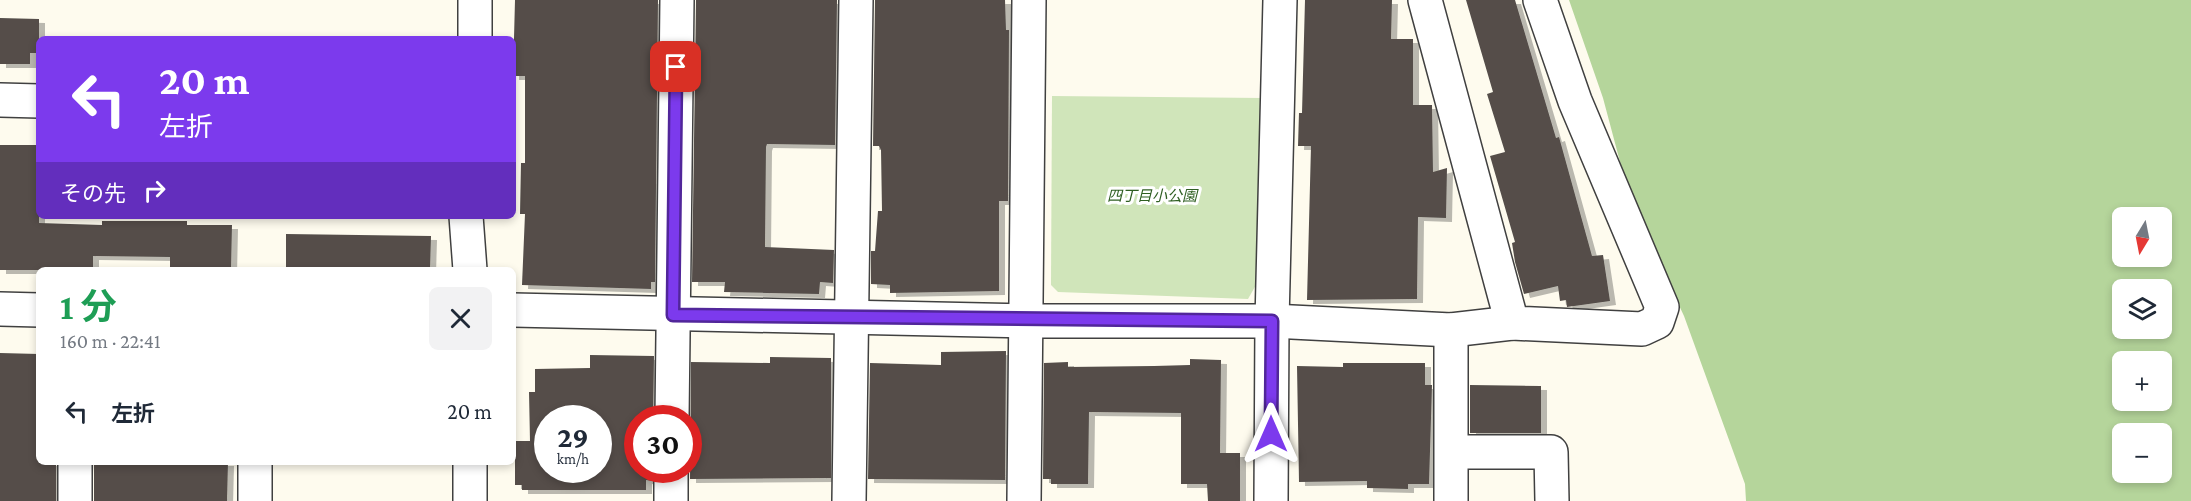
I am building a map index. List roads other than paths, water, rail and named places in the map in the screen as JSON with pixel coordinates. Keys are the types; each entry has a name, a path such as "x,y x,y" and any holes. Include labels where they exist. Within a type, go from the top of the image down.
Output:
{"street":[{"path":"475,0 475,36"},
{"path":"672,405 677,0"},
{"path":"849,501 856,0"},
{"path":"1023,501 1029,0"},
{"path":"1271,501 1272,321 1280,0"},
{"path":"1425,0 1512,323"},
{"path":"516,310 1026,321 1272,321 1451,330 1512,323 1641,329 1657,322 1662,307 1575,101 1540,0"},
{"path":"0,100 36,101"},
{"path":"466,219 470,267"},
{"path":"0,309 36,310"},
{"path":"1451,330 1451,501"},
{"path":"1452,452 1551,452 1551,501"},
{"path":"75,465 75,501"},
{"path":"255,465 255,501"},
{"path":"470,465 470,501"},
{"path":"671,483 671,501"}],"park label":[{"name":"四丁目小公園","path":"1152,196"}]}
